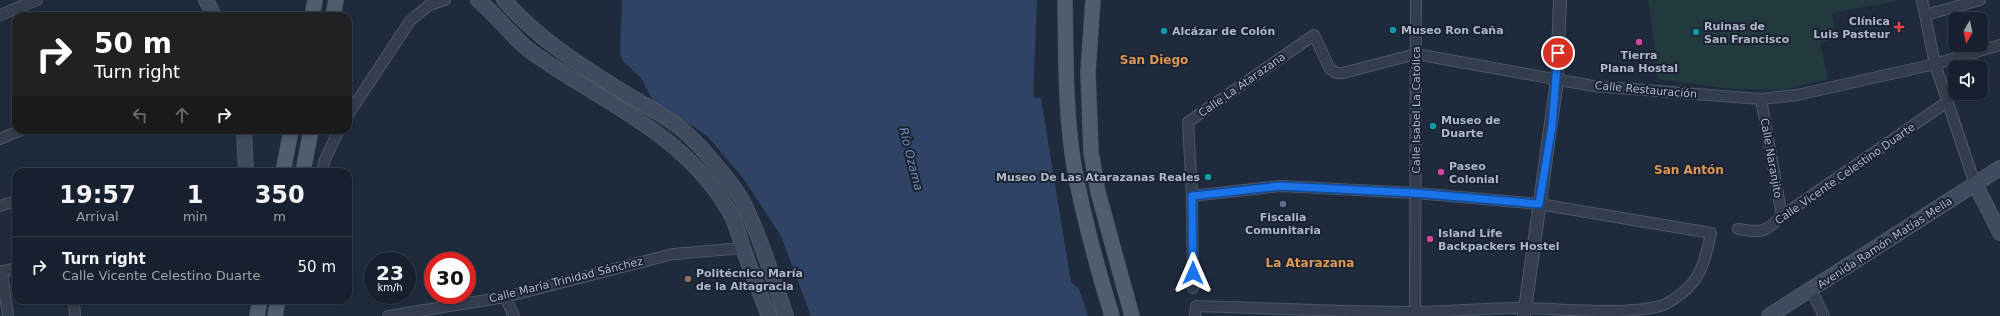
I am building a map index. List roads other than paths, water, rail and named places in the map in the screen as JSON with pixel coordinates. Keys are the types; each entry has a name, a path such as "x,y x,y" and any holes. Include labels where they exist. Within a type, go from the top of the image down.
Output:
{"main road":[{"path":"206,0 212,12"},
{"path":"313,12 315,0"},
{"path":"334,12 336,0"},
{"path":"478,0 488,8 519,42 532,52 589,90 649,126 690,160 712,186 730,211 769,316"},
{"path":"504,0 545,40 575,62 684,131 705,154 721,172 744,204 760,241 786,316"},
{"path":"1065,0 1067,92 1074,166 1092,246 1112,316"},
{"path":"1093,0 1088,72 1091,152 1098,192 1132,316"},
{"path":"244,134 246,168"},
{"path":"285,168 290,134"},
{"path":"304,168 310,134"},
{"name":"Avenida Ramón Matías Mella","path":"1768,316 1811,290 2000,168"},
{"path":"1975,184 2000,233"},
{"path":"257,316 259,304"},
{"path":"275,316 277,304"}],"street":[{"path":"0,15 37,0"},
{"path":"352,109 410,21 430,5 445,0"},
{"name":"Calle Isabel La Católica","path":"1415,314 1416,0"},
{"path":"1525,312 1539,204 1552,126 1557,80 1560,0"},
{"path":"1922,0 1935,64 1975,184"},
{"path":"1925,15 1980,0"},
{"name":"Calle Restauración","path":"1314,35 1330,70 1336,73 1343,73 1416,54 1593,86 1761,99 1797,95 1935,64 2000,45"},
{"name":"Calle La Atarazana","path":"1193,288 1192,196 1188,122 1314,35"},
{"name":"Calle Naranjito","path":"1761,99 1782,216"},
{"name":"Calle Vicente Celestino Duarte","path":"1738,229 1759,233 1771,226 1782,216 1947,102"},
{"path":"0,139 12,134"},
{"path":"323,168 325,159 337,134"},
{"path":"1192,196 1280,186 1415,193 1539,204 1711,233 1704,266 1698,277 1690,286 1663,305 1636,312 1603,314 1525,312 1415,314 1196,306 1195,313"},
{"path":"0,206 12,202"},
{"name":"Calle María Trinidad Sánchez","path":"388,316 443,312 673,254 744,248"},
{"path":"8,316 1,271 12,269"},
{"path":"1811,290 1824,316"},
{"path":"505,297 514,316"},
{"path":"74,304 75,316"}],"water":[{"name":"Río Ozama","path":"622,0 1037,0 1033,97 1041,98 1071,282 1079,289 1088,316 811,316 781,236 743,178 709,138 693,126 658,105 652,99 641,78 623,61 620,55"}],"place":[{"name":"Clínica Luis Pasteur","path":"1899,27"},
{"name":"Museo Ron Caña","path":"1393,30"},
{"name":"Alcázar de Colón","path":"1164,31"},
{"name":"Ruinas de San Francisco","path":"1696,32"},
{"name":"Tierra Plana Hostal","path":"1639,42"},
{"name":"Museo de Duarte","path":"1433,126"},
{"name":"Paseo Colonial","path":"1441,172"},
{"name":"Museo De Las Atarazanas Reales","path":"1208,177"},
{"name":"Fiscalia Comunitaria","path":"1283,204"},
{"name":"Island Life Backpackers Hostel","path":"1430,239"},
{"name":"Politécnico María de la Altagracia","path":"688,279"}],"district":[{"name":"San Diego","path":"1154,60"},
{"name":"San Antón","path":"1689,170"},
{"name":"La Atarazana","path":"1310,263"}]}
